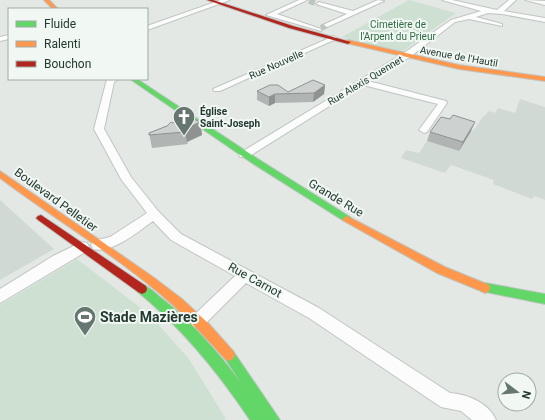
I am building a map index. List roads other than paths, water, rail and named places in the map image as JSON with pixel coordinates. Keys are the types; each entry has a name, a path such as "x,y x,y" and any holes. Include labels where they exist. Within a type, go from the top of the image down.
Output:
{"street":[{"path":"46,0 55,8"},
{"name":"Avenue de l'Hautil","path":"209,0 222,2 267,16 320,29 334,38 402,56 480,71 545,79"},
{"path":"267,16 306,0"},
{"path":"445,0 488,11 545,20"},
{"path":"502,12 500,9 513,0"},
{"path":"528,0 545,3"},
{"path":"320,29 352,13 359,12 378,1"},
{"path":"148,28 222,2"},
{"path":"319,4 352,13"},
{"name":"Rue Alexis Quennet","path":"244,155 402,56 407,55 453,21 488,11"},
{"path":"468,17 500,25"},
{"name":"Rue Nouvelle","path":"217,89 334,38"},
{"name":"Rue Carnot","path":"112,80 99,129 127,179 154,214 176,237 314,313 447,401 464,403 487,420"},
{"name":"Grande Rue","path":"134,80 244,155 339,214 423,260 480,286 504,293 545,299"},
{"path":"362,82 443,103 424,130"},
{"name":"Boulevard Pelletier","path":"0,174 98,245 144,275 198,321 224,350 260,419"},
{"name":"Boulevard Pelletier","path":"36,214 161,304 189,330 215,360 260,419"},
{"path":"98,245 114,241 154,214"},
{"name":"Boulevard Pelletier","path":"82,247 98,245"},
{"path":"0,297 82,247"},
{"path":"198,321 245,275"}],"tunnel":[{"path":"309,1 319,4"},
{"path":"321,28 327,25"}],"place":[{"name":"Église Saint-Joseph","path":"184,136"},
{"name":"Stade Mazières","path":"85,336"}],"park label":[{"name":"Cimetière de l'Arpent du Prieur","path":"398,30"}]}
